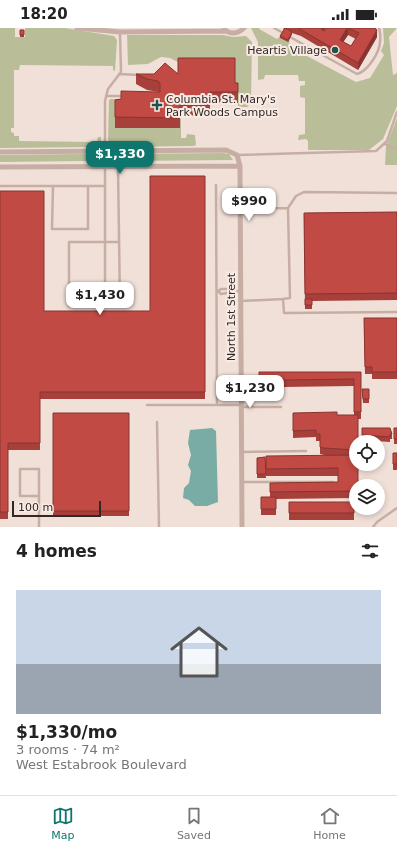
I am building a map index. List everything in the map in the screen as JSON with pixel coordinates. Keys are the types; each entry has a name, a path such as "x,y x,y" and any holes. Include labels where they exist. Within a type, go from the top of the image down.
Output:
{"street":[{"path":"77,28 120,32 225,30 236,33 244,28"},
{"path":"0,152 226,150 237,155"},
{"name":"North 1st Street","path":"237,155 240,166 242,527"},
{"path":"0,167 240,166"}],"lane":[{"path":"274,28 283,33"},
{"path":"290,37 357,74 365,71 381,42 379,28"},
{"path":"106,304 104,186 106,96 108,89 121,72 120,32"},
{"path":"119,74 143,75"},
{"path":"106,96 127,96"},
{"path":"237,155 376,151 384,144 397,112"},
{"path":"384,144 397,149"},
{"path":"105,151 118,167 120,304 69,306 69,242 118,242"},
{"path":"216,185 217,405"},
{"path":"0,186 104,186"},
{"path":"53,186 52,229 88,229 88,187"},
{"path":"240,301 290,298 288,208 296,196 304,192 397,193"},
{"path":"240,209 288,208"},
{"path":"217,291 220,289 232,289 234,292 240,292"},
{"path":"283,299 284,313 397,312"},
{"path":"147,405 282,407"},
{"path":"157,422 159,527"},
{"path":"242,452 306,451"},
{"path":"39,496 20,496 20,469 39,469 39,496 39,527"},
{"path":"242,482 333,482"},
{"path":"373,527 377,522 397,508"}],"green space":[{"path":"0,28 15,28 15,37 25,37 25,28 65,28 114,36 117,40 115,71 113,70 113,66 20,65 19,70 14,70 14,128 11,128 11,132 14,133 14,136 19,136 19,141 97,142 98,137 101,137 101,141 95,147 0,148"},
{"path":"251,28 260,28 259,29 277,39 280,36 290,41 288,46 356,82 370,78 384,55 381,51 384,43 383,28 397,28 389,37 393,75 397,73 397,106 383,139 369,150 308,150 308,141 306,139 298,140 299,135 305,134 305,98 300,97 300,86 305,85 305,81 299,81 298,75 265,75 264,79 258,80 258,42"},
{"path":"127,35 246,36 252,42 251,102 247,107 238,107 238,93 170,58 161,57 148,64 128,65"},
{"path":"124,99 181,119 181,138 186,138 187,134 195,135 196,145 114,147 108,140 109,100"},
{"path":"397,118 397,165 385,165 386,147"},
{"path":"85,154 93,158 86,161 0,162 0,155"},
{"path":"128,154 229,154 233,160 130,161 123,158 123,156"}],"water":[{"path":"212,428 216,431 218,502 207,506 195,506 189,500 183,498 184,488 189,483 191,471 188,465 191,455 188,443 190,430"}],"building":[{"path":"285,28 292,32 288,40 280,36"},
{"path":"298,28 322,28 321,29 325,31 327,28 347,28 340,40 351,46 359,33 348,28 374,28 377,30 358,63"},
{"path":"20,30 24,30 24,35 20,35"},
{"path":"178,58 235,58 235,83 238,83 238,92 210,92 210,105 180,105 180,118 115,117 115,100 121,99 121,91 160,92 160,83 158,81 147,79 136,74 154,74 165,63 178,74"},
{"path":"150,176 205,176 205,392 40,392 40,443 8,443 8,512 0,512 0,191 44,191 44,311 150,311"},
{"path":"397,212 397,293 305,294 304,213"},
{"path":"305,299 312,299 312,305 305,305"},
{"path":"364,318 397,318 397,372 372,372 372,367 365,367"},
{"path":"259,372 361,372 361,412 354,412 354,379 283,380 283,378 259,378"},
{"path":"362,389 369,389 369,399 363,399"},
{"path":"337,412 337,415 358,415 358,435 349,435 349,450 320,447 320,434 316,434 316,430 293,431 293,413"},
{"path":"53,413 129,413 129,511 53,511"},
{"path":"362,428 390,428 392,434 390,434 390,437 385,437 385,435 362,435"},
{"path":"394,428 397,428 397,439 394,439"},
{"path":"393,453 397,453 397,464 393,464"},
{"path":"349,455 349,471 358,471 358,479 349,479 349,491 270,492 270,483 338,482 338,468 266,469 266,456"},
{"path":"265,457 266,474 257,474 257,458"},
{"path":"261,497 276,497 276,509 261,509"},
{"path":"289,502 349,502 349,513 289,513"}],"place":[{"name":"Heartis Village","path":"335,50"},
{"name":"Columbia St. Mary's Park Woods Campus","path":"157,105"}]}
